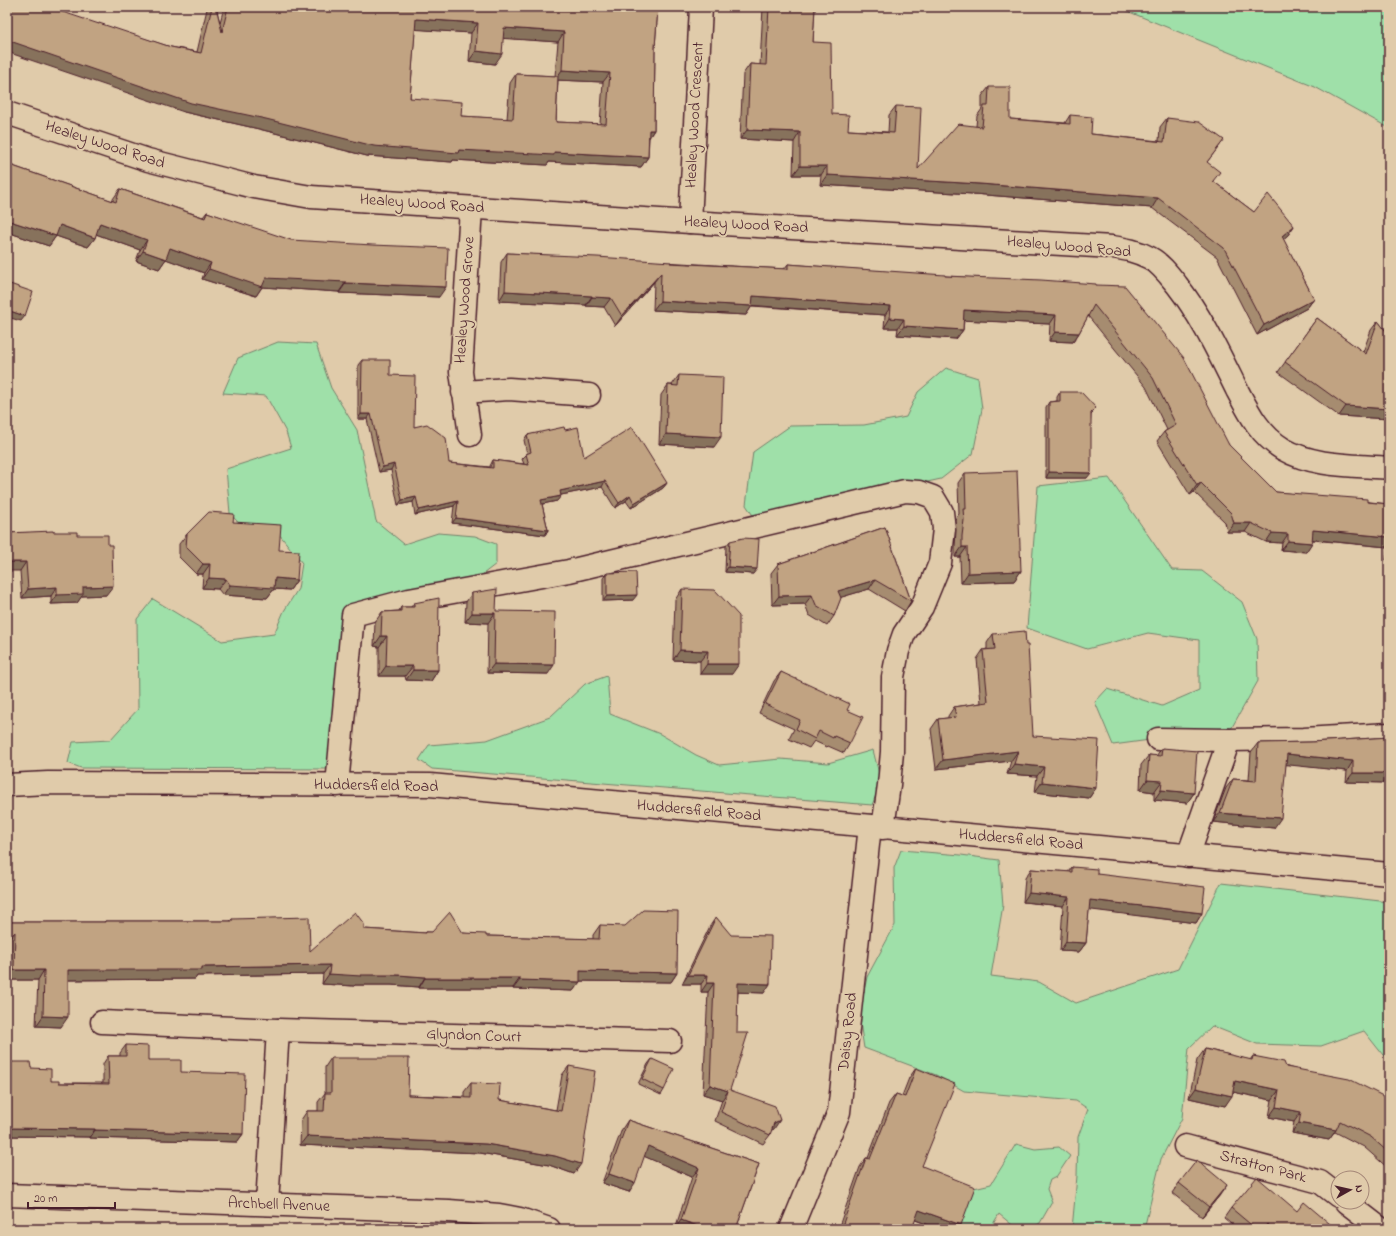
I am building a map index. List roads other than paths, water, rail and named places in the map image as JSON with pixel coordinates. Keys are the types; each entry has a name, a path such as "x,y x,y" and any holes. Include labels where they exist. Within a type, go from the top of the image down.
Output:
{"street":[{"name":"Healey Wood Crescent","path":"690,222 701,7"},
{"name":"Healey Wood Road","path":"7,113 148,160 254,187 311,197 1132,250 1150,258 1161,266 1187,298 1203,323 1251,416 1272,441 1295,455 1322,462 1389,468"},
{"name":"Healey Wood Grove","path":"470,435 461,372 471,208"},
{"path":"463,392 509,389 590,395"},
{"name":"Daisy Road","path":"337,785 353,615 409,600 569,571 905,492 920,492 933,497 942,512 944,529 940,563 922,606 904,634 898,651 893,677 891,758 876,827 839,1112 791,1229"},
{"path":"1158,739 1304,739 1389,734"},
{"path":"1188,856 1228,740"},
{"name":"Huddersfield Road","path":"7,785 63,783 430,785 1389,874"},
{"name":"Glyndon Court","path":"102,1022 278,1030 670,1041"},
{"path":"267,1204 278,1030"},
{"name":"Stratton Park","path":"1185,1146 1320,1182 1330,1190"},
{"name":"Archbell Avenue","path":"7,1195 449,1211 492,1214 520,1219 549,1229"},
{"path":"1356,1210 1381,1229"}]}
